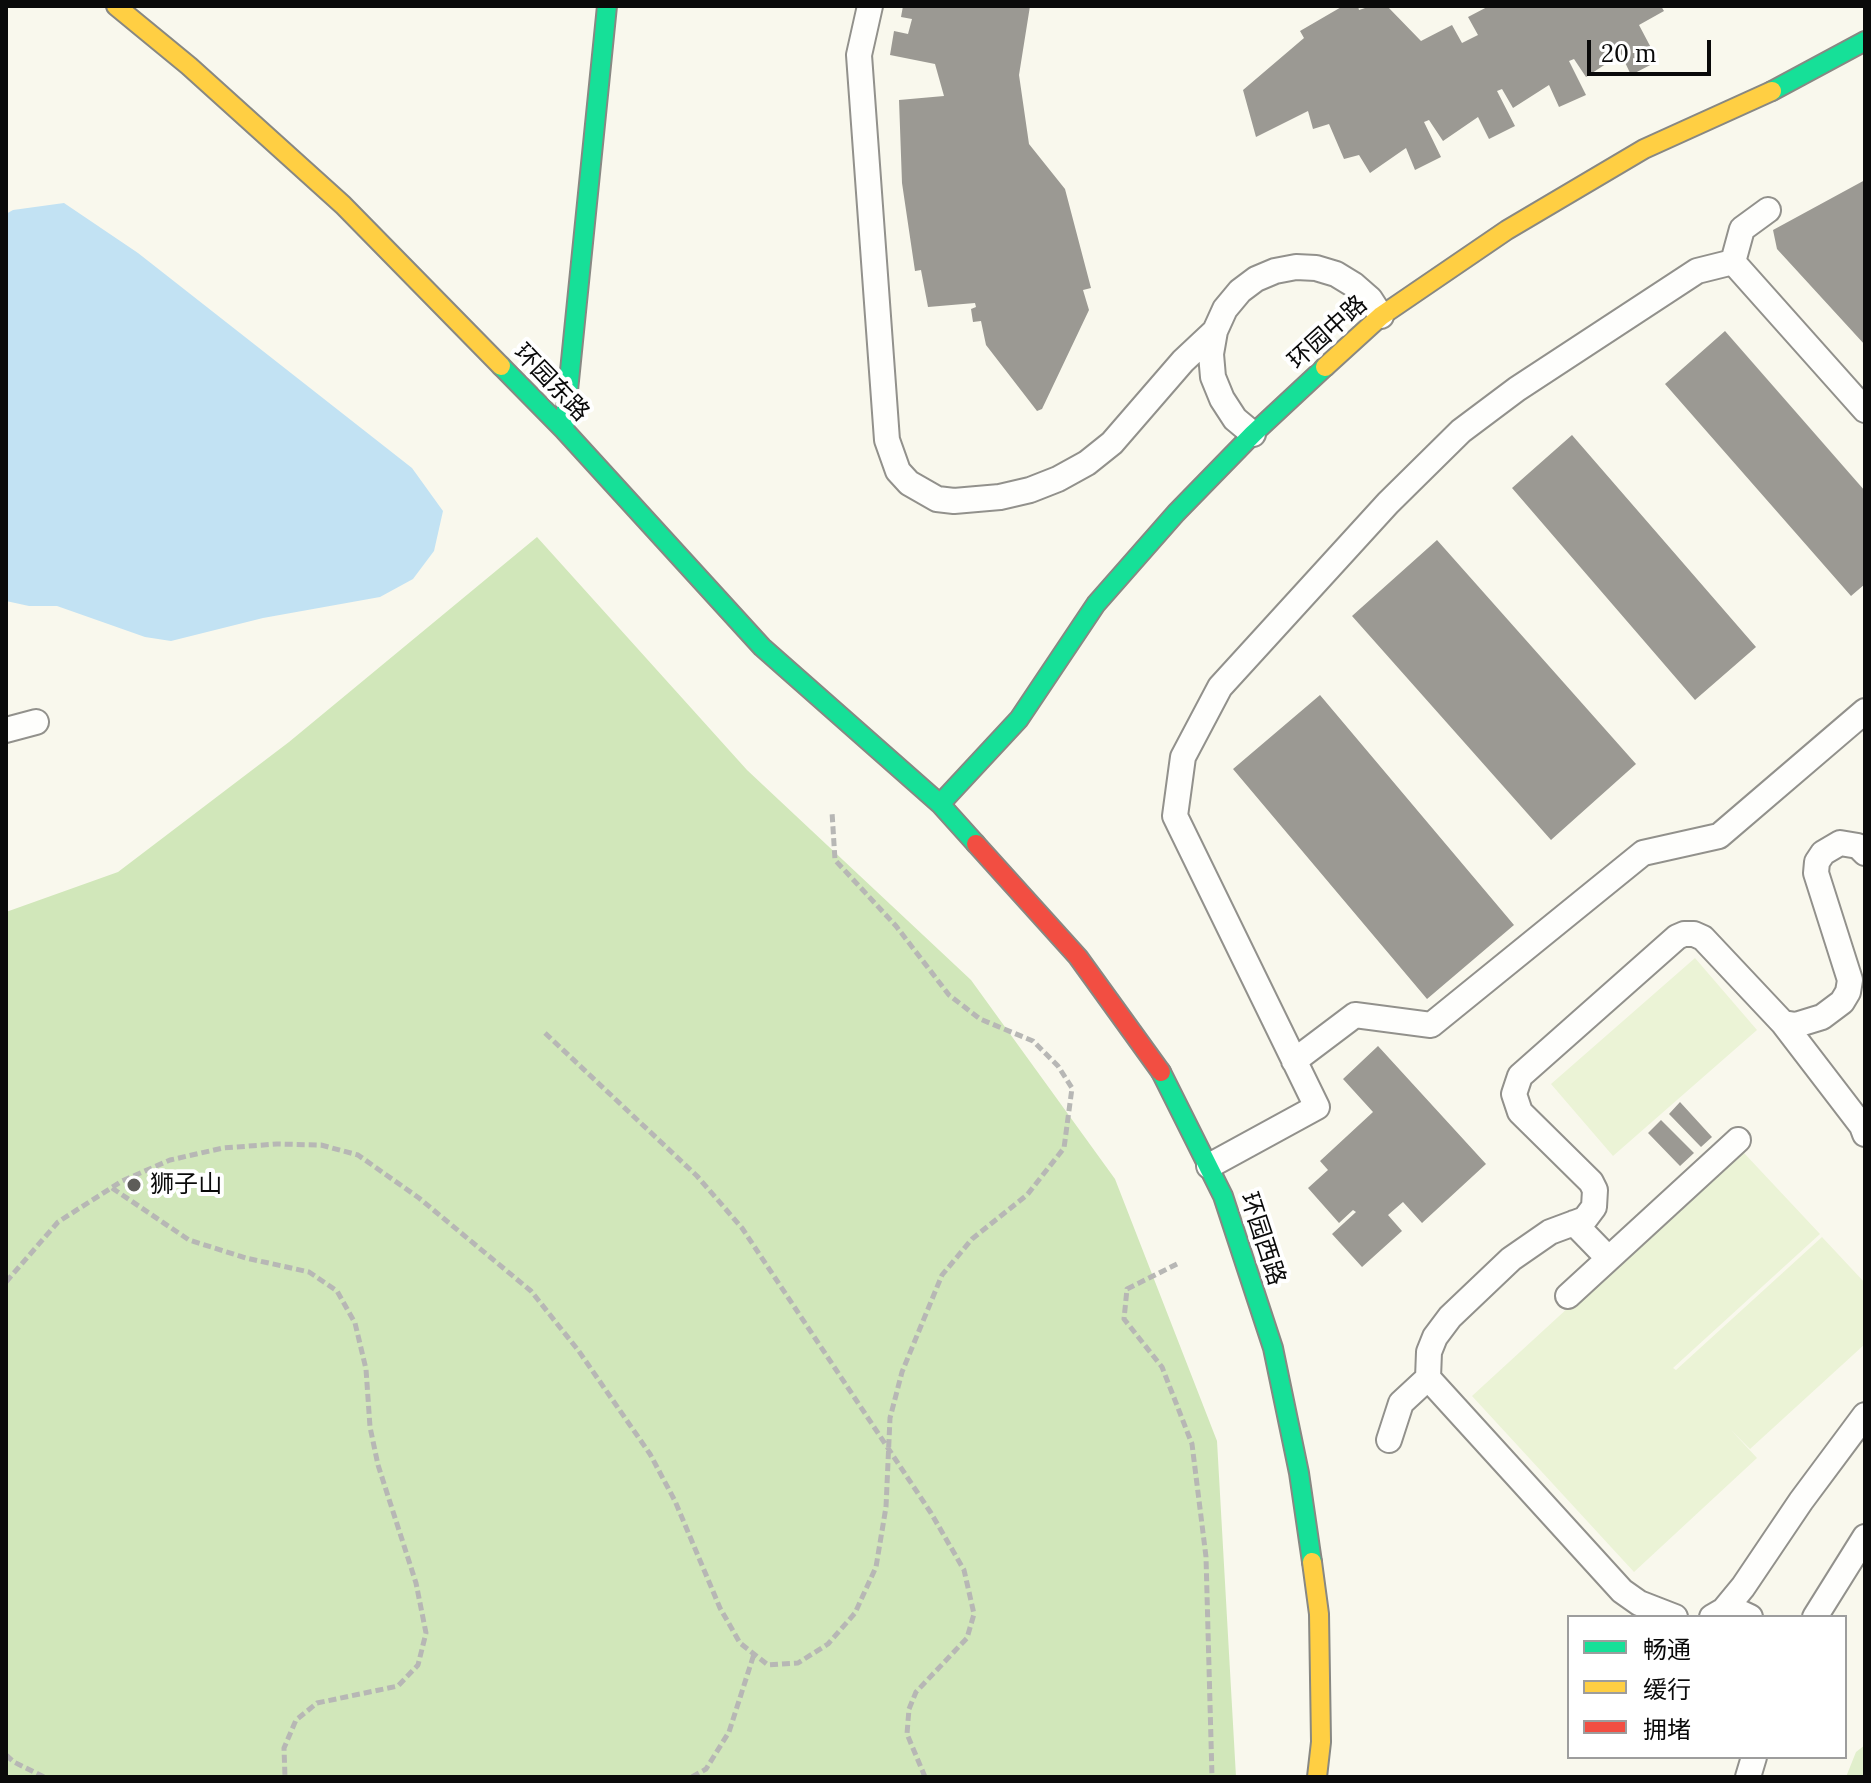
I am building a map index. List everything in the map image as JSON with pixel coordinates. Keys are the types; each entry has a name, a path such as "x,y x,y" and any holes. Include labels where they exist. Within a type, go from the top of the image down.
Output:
{"street":[{"name":"环园东路","path":"116,6 189,66 343,205 564,430 762,647 940,804"},
{"path":"564,430 607,6"},
{"name":"环园中路","path":"940,804 1019,719 1096,604 1176,513 1253,434 1381,316 1507,230 1644,149 1789,83 1865,41"},
{"name":"环园西路","path":"940,804 1078,957 1157,1064 1223,1196 1273,1348 1299,1473 1319,1614 1321,1742 1317,1777"}],"lane":[{"path":"870,6 859,55 887,440 898,471 909,483 937,499 954,501 1000,497 1058,479 1087,463 1112,443 1183,361 1215,331"},
{"path":"1733,262 1742,229 1768,210"},
{"path":"1733,262 1865,410"},
{"path":"1209,1166 1317,1107 1175,816 1183,757 1220,687 1388,503 1461,431 1517,389 1697,271 1733,262"},
{"path":"1253,434 1235,419 1213,377 1211,354 1215,331 1225,309 1240,291 1256,279 1275,271 1296,267 1316,268 1345,279 1370,299 1381,316"},
{"path":"1294,1061 1355,1015 1431,1025 1643,853 1719,836 1865,711"},
{"path":"6,730 36,722"},
{"path":"1783,1023 1796,1025 1822,1017 1842,1002 1848,992 1850,980 1816,873 1817,862 1823,853 1840,843 1858,846 1865,853"},
{"path":"1670,1615 1639,1603 1622,1591 1428,1378 1429,1352 1435,1337 1450,1317 1511,1259 1550,1232 1590,1214 1596,1200 1591,1182 1520,1112 1514,1094 1516,1085 1527,1070 1671,942 1684,934 1703,938 1783,1023 1865,1134"},
{"path":"1568,1296 1738,1140"},
{"path":"1574,1223 1608,1258"},
{"path":"1389,1440 1401,1403 1428,1378"},
{"path":"1718,1613 1743,1587 1801,1501 1865,1415"},
{"path":"1816,1615 1865,1537"},
{"path":"1718,1613 1733,1609 1746,1615"}],"path":[{"path":"6,1282 58,1222 111,1188 170,1160 223,1148 277,1144 321,1145 358,1155 419,1198 531,1291 578,1350 650,1454 675,1501 720,1608 740,1643 768,1665 798,1663 828,1644 855,1613 876,1567 886,1507 890,1418 902,1372 942,1275 972,1239 1027,1195 1064,1148 1072,1088 1058,1066 1033,1041 980,1019 949,995 896,926 835,860 832,812"},
{"path":"545,1033 697,1176 742,1228 931,1513 964,1570 974,1614 967,1638 916,1692 909,1709 907,1734 925,1777"},
{"path":"111,1188 189,1240 246,1258 309,1272 337,1291 355,1323 366,1369 370,1427 378,1465 416,1583 426,1633 418,1665 398,1686 317,1703 296,1720 284,1748 285,1777"},
{"path":"1177,1264 1127,1289 1124,1319 1162,1367 1192,1444 1206,1557 1212,1777"},
{"path":"692,1777 706,1769 729,1732 754,1654"},
{"path":"6,1755 44,1777"}],"green space":[{"path":"537,537 747,770 971,980 1115,1179 1217,1441 1236,1777 6,1777 6,912 118,872 289,742"},
{"path":"1695,958 1757,1030 1613,1156 1551,1084"},
{"path":"1744,1153 1820,1234 1673,1368 1676,1370 1822,1237 1865,1283 1865,1344 1750,1449 1731,1430 1757,1458 1634,1572 1472,1396 1594,1284 1598,1287"},
{"path":"1865,1745 1865,1777 1846,1777 1856,1752"}],"water":[{"path":"64,203 138,253 412,468 443,511 434,551 413,579 380,597 263,618 171,641 145,637 57,606 29,606 6,601 6,214 13,210"}],"building":[{"path":"903,6 1030,6 1019,75 1029,144 1065,189 1091,288 1083,290 1089,310 1042,409 1037,411 986,345 981,321 973,322 971,309 976,307 975,303 928,307 921,270 915,271 902,183 899,100 944,96 935,64 890,55 894,31 908,34 912,19 901,17"},
{"path":"1343,6 1358,6 1359,10 1364,6 1387,6 1421,41 1452,25 1462,43 1478,35 1468,17 1489,6 1661,6 1664,11 1639,25 1658,61 1631,75 1621,54 1586,77 1574,59 1569,61 1586,95 1559,107 1549,85 1513,108 1502,89 1497,91 1515,126 1489,139 1478,117 1443,141 1429,120 1424,122 1441,157 1415,170 1406,148 1370,173 1359,155 1344,159 1329,124 1313,129 1308,111 1256,137 1243,90 1304,38 1300,31"},
{"path":"1865,180 1865,345 1777,249 1773,230"},
{"path":"1725,331 1865,491 1865,584 1851,596 1665,384"},
{"path":"1572,435 1756,647 1695,700 1512,488"},
{"path":"1437,540 1636,764 1551,840 1352,616"},
{"path":"1320,695 1514,925 1427,999 1233,769"},
{"path":"1378,1046 1486,1164 1422,1223 1403,1202 1388,1215 1402,1231 1362,1267 1332,1234 1356,1212 1353,1210 1339,1223 1308,1188 1328,1170 1320,1161 1373,1112 1343,1079"},
{"path":"1680,1102 1712,1137 1701,1147 1669,1114"},
{"path":"1661,1120 1694,1153 1680,1166 1648,1133"}],"traffic: fast":[{"path":"564,430 607,6"},
{"path":"1772,91 1865,41"},
{"path":"501,366 564,430 762,647 940,804 976,844"},
{"path":"940,804 1019,719 1096,604 1176,513 1253,434 1325,367"},
{"path":"1161,1072 1223,1196 1273,1348 1299,1473 1312,1562"}],"traffic: slow":[{"path":"116,6 189,66 343,205 501,366"},
{"path":"1325,367 1381,316 1507,230 1644,149 1772,91"},
{"path":"1312,1562 1319,1614 1321,1742 1317,1777"}],"traffic: jam":[{"path":"976,844 1078,957 1161,1072"}],"place":[{"name":"狮子山","path":"134,1185"}]}
